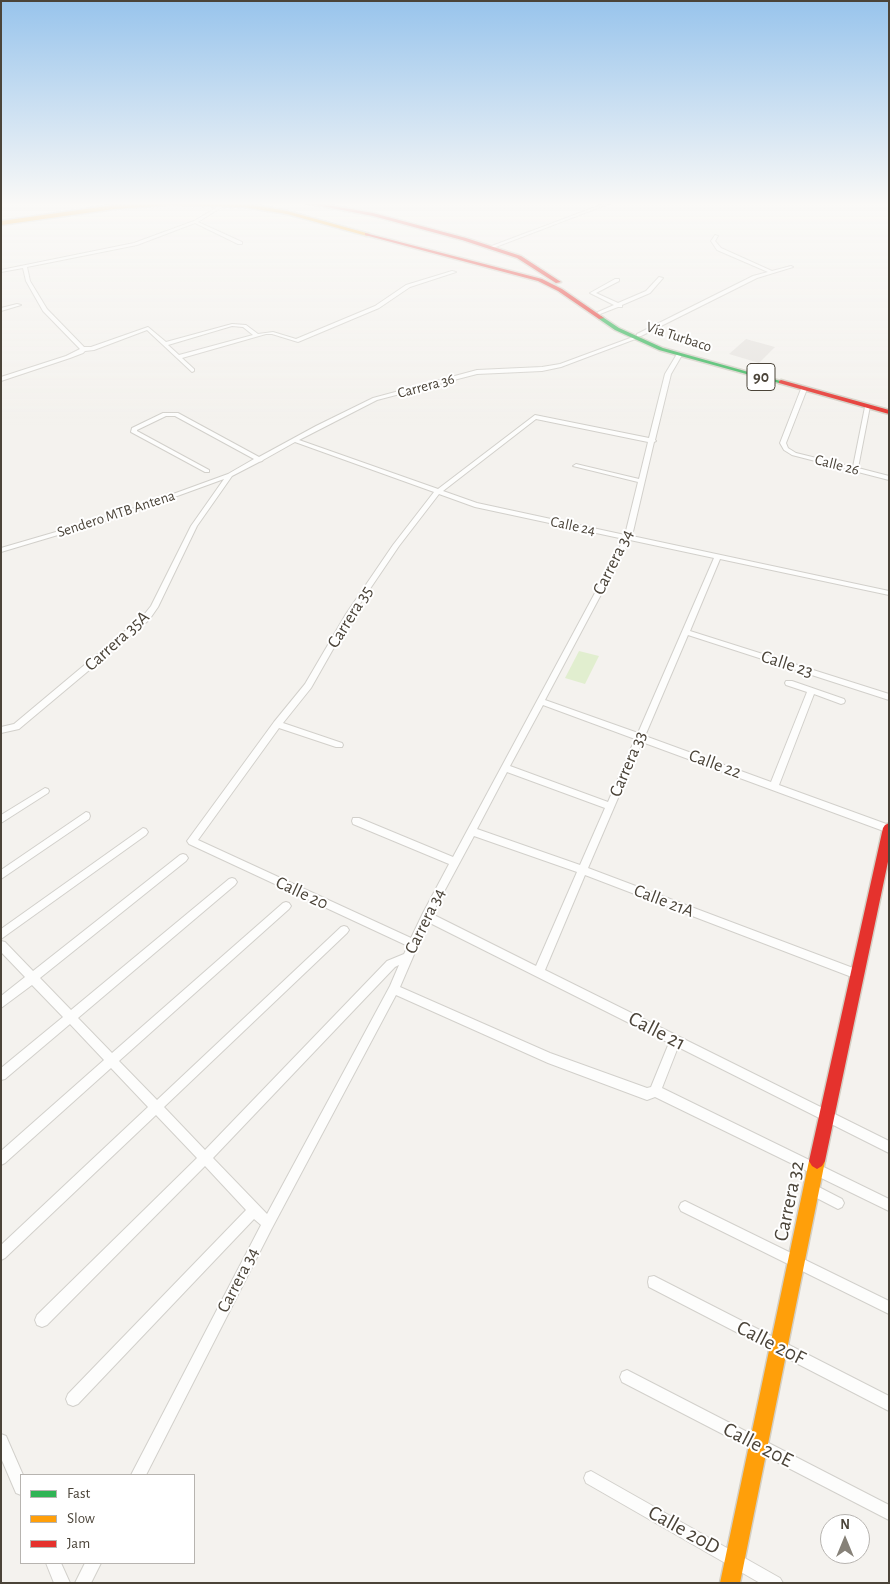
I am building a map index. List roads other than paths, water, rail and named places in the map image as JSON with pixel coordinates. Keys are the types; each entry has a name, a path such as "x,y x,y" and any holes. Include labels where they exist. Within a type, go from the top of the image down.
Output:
{"main road":[{"name":"Vía Turbaco","path":"526,277 549,284 604,321 679,355 889,412"},
{"name":"Vía Turbaco","path":"552,277 600,313 637,336 681,350 889,407"},
{"name":"Carrera 32","path":"730,1583 815,1167 889,828"}],"street":[{"path":"27,277 44,310 83,349"},
{"path":"178,357 256,335 273,333 296,341 377,307 408,286 438,277"},
{"path":"637,336 756,277"},
{"path":"600,313 620,306 648,292 661,278"},
{"path":"617,280 592,292 620,306"},
{"path":"614,302 639,291"},
{"path":"1,310 19,305"},
{"path":"165,344 232,325 244,326 256,335"},
{"path":"1,379 68,358 81,352 83,349 92,349 148,328 192,370"},
{"name":"Carrera 36","path":"230,475 376,399 477,372 542,369 561,366 637,336"},
{"name":"Carrera 34","path":"139,1474 268,1224 394,989 426,916 628,537 668,374 679,355"},
{"path":"786,449 783,443 804,389"},
{"path":"855,470 868,407"},
{"path":"207,471 134,432 134,429 165,414 176,414 260,460"},
{"name":"Carrera 35","path":"192,841 277,724 308,686 350,614 396,545 437,494 535,418 653,441"},
{"name":"Calle 24","path":"294,440 437,494 475,506 889,593"},
{"name":"Calle 26","path":"786,449 794,454 889,478"},
{"path":"576,466 642,482"},
{"name":"Sendero MTB Antena","path":"1,550 123,514 230,475"},
{"name":"Carrera 35A","path":"4,731 16,727 146,618 154,607 194,526 230,475"},
{"name":"Carrera 33","path":"539,972 718,556"},
{"name":"Calle 23","path":"686,632 889,697"},
{"path":"789,683 841,701"},
{"path":"774,786 811,691"},
{"name":"Calle 22","path":"541,701 889,828"},
{"path":"277,724 339,745"},
{"path":"505,768 610,806"},
{"path":"1,820 45,791"},
{"path":"1,875 86,816"},
{"path":"356,821 455,862"},
{"name":"Calle 21A","path":"471,831 583,870 857,974"},
{"path":"1,935 143,832"},
{"name":"Calle 20","path":"192,841 413,944"},
{"path":"1,1003 183,858"},
{"path":"1,1075 232,882"},
{"path":"1,1158 286,906"},
{"name":"Calle 21","path":"426,916 889,1147"},
{"path":"1,1254 344,930"},
{"path":"1,945 268,1224"},
{"path":"42,1320 205,1158 391,964 408,957"},
{"path":"394,989 548,1058 647,1094 655,1091 815,1167 889,1205"},
{"path":"655,1091 675,1040"},
{"path":"811,1189 838,1203"},
{"path":"686,1207 795,1263 889,1308"},
{"path":"73,1399 255,1209"},
{"name":"Calle 20F","path":"654,1282 889,1404"},
{"name":"Calle 20E","path":"627,1377 889,1513"},
{"path":"1,1441 20,1486"},
{"name":"Calle 20D","path":"591,1478 735,1558 775,1583"},
{"path":"53,1564 62,1583"},
{"path":"83,1583 92,1564"}]}
